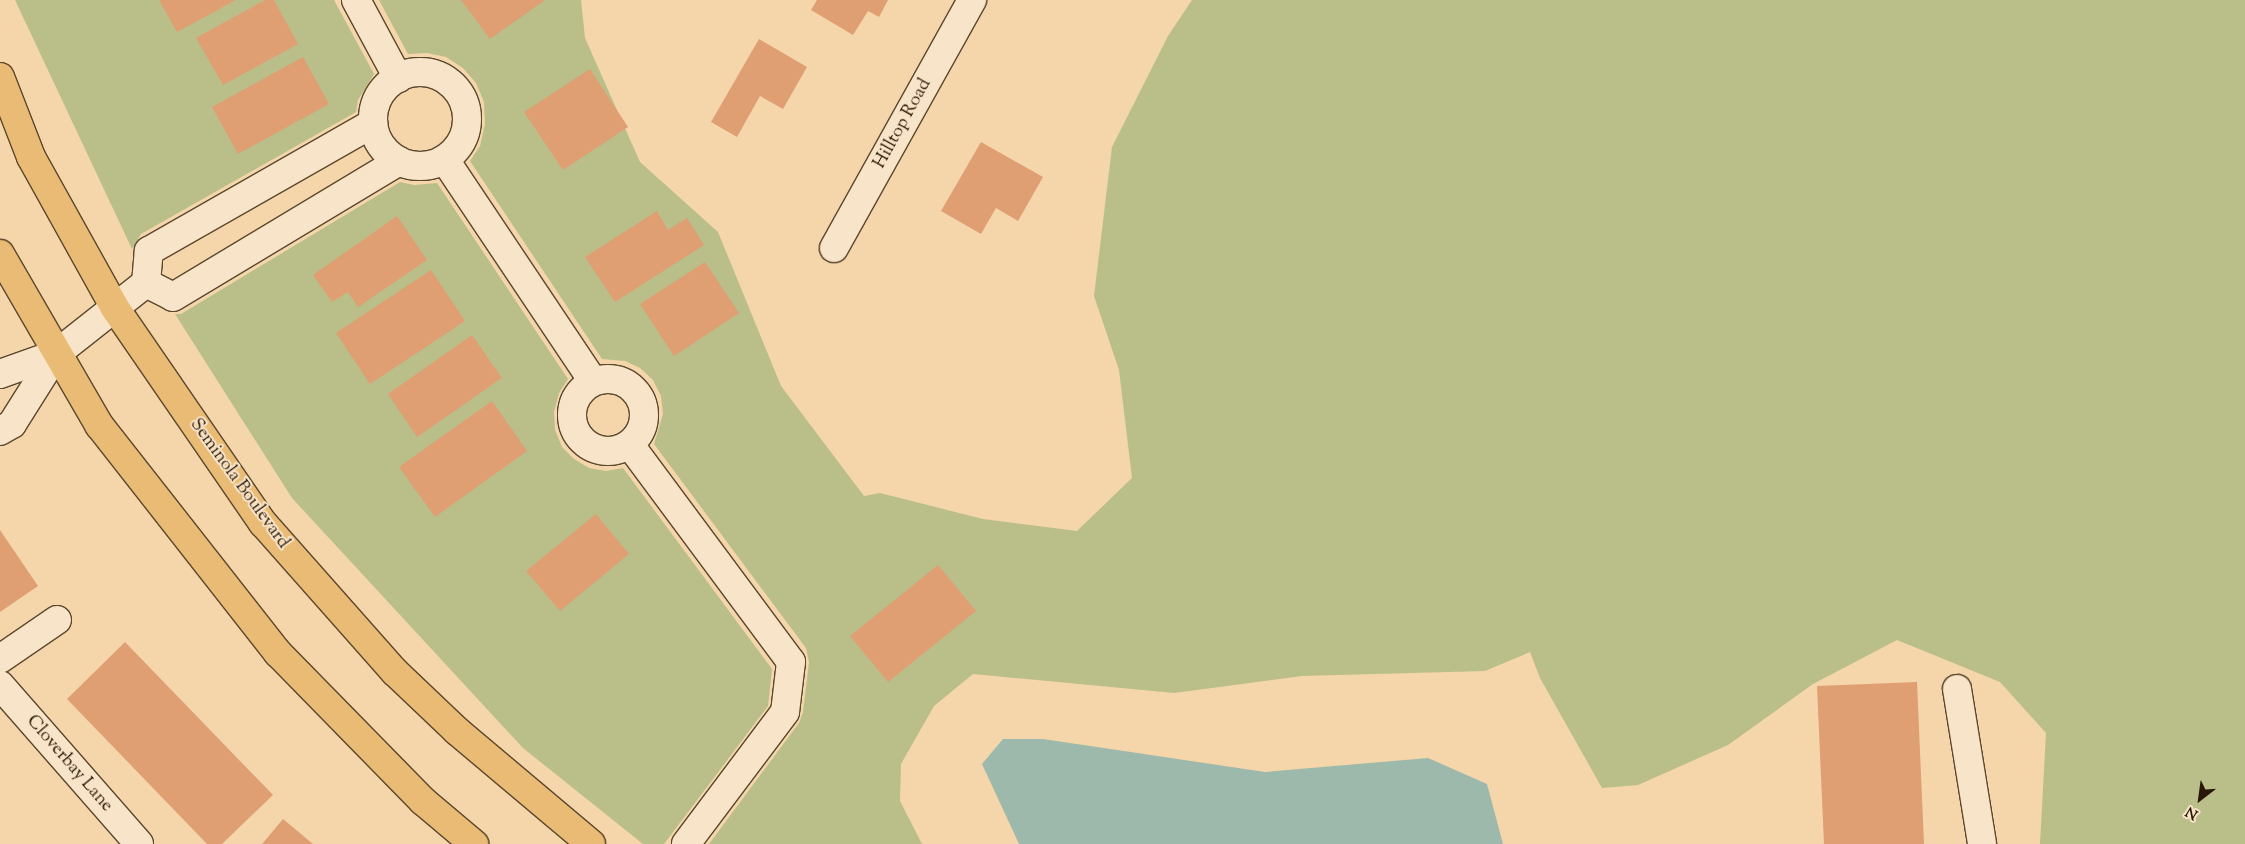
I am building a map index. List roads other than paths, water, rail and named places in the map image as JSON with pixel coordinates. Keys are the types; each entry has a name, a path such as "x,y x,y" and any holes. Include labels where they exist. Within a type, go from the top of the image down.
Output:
{"main road":[{"name":"Seminola Boulevard","path":"0,76 31,157 115,308 263,523 368,643 457,732 591,844"},
{"path":"0,254 56,354 99,424 278,653 423,801 474,844"}],"street":[{"path":"356,0 398,78"},
{"name":"Hilltop Road","path":"834,248 972,0"},
{"path":"421,72 436,75 460,94 467,122 460,143 445,160 422,166 399,161 386,152 377,138 373,123 374,107 381,92 398,78 421,72"},
{"path":"0,374 56,354 146,283 149,251 373,123"},
{"path":"445,160 593,381"},
{"path":"146,283 173,297 399,161"},
{"path":"0,431 12,424 56,354"},
{"path":"617,379 628,383 643,402 644,426 630,445 607,451 584,442 577,432 572,409 576,398 593,381 617,379"},
{"path":"630,445 791,662 785,712 686,844"},
{"path":"0,659 57,620"},
{"name":"Cloverbay Lane","path":"0,685 139,844"},
{"path":"1957,689 1982,844"}]}
